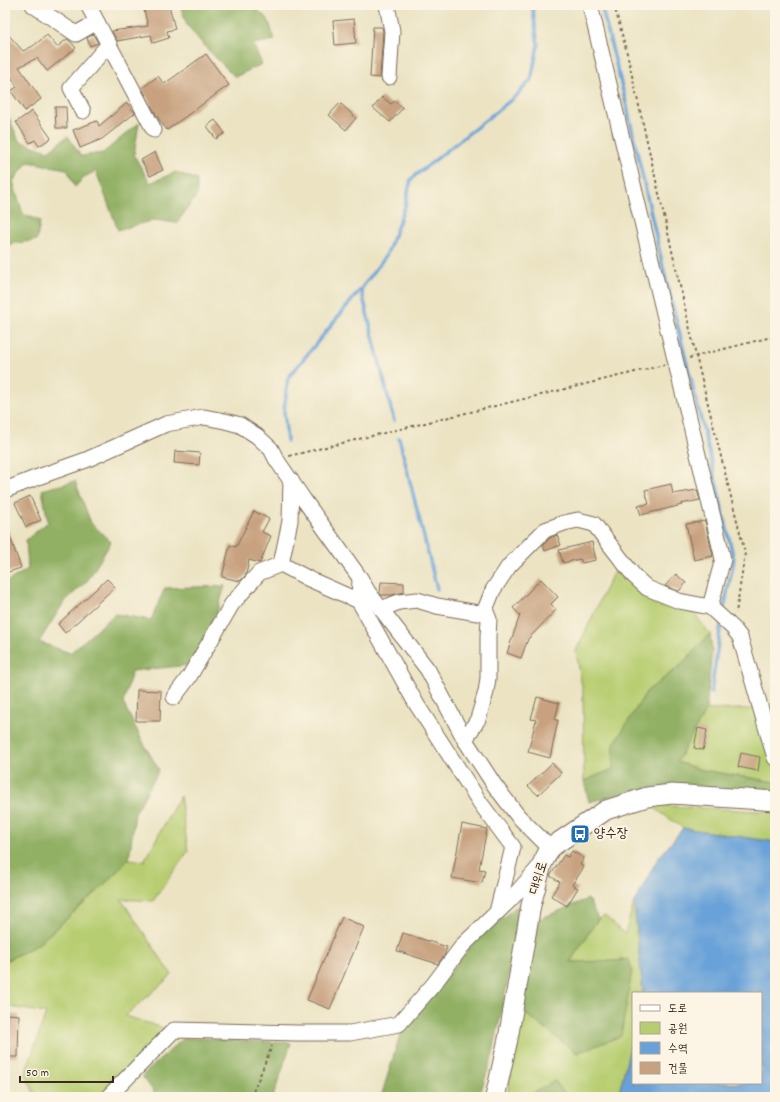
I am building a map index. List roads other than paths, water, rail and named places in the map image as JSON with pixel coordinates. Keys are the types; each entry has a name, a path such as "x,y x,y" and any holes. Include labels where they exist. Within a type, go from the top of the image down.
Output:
{"main road":[{"name":"대위로","path":"495,1097 508,1039 531,905 546,856 606,810 647,797 672,794 775,801"}],"street":[{"path":"33,5 76,34 97,22"},
{"path":"88,5 154,130"},
{"path":"388,5 387,8 392,31 389,77"},
{"path":"590,5 723,559 722,618"},
{"path":"83,111 71,88 109,44"},
{"path":"5,490 86,460 166,424 204,417 225,421 240,426 257,436 271,449 290,480 360,578 368,592 428,670 465,740 495,786 546,856 511,899 463,944 433,985 399,1024 350,1033 174,1030 108,1097"},
{"path":"281,564 290,521 290,480"},
{"path":"381,609 398,602 417,600 438,606 478,613 484,610 493,590 509,566 544,530 564,522 578,520 594,524 634,576 648,588 722,618 740,636 775,758"},
{"path":"281,564 309,579 359,601"},
{"path":"174,697 189,677 232,604 259,574 281,564"},
{"path":"360,578 359,601 417,705 481,804 513,847 497,912"},
{"path":"465,740 478,719 486,692 488,678 489,619 484,610"}],"water":[{"path":"683,828 775,842 775,1097 611,1097 620,1089 632,1039 632,1084 762,1084 762,992 643,992 634,902 657,860"}],"waterway":[{"path":"287,441 284,411 288,378 361,289 387,254 405,206 411,179 516,96 531,80 538,45 532,5"},
{"path":"601,5 627,107 662,263 734,560 723,613"},
{"path":"361,289 394,421"},
{"path":"399,438 437,589"},
{"path":"711,693 721,623"}],"place":[{"name":"양수장","path":"580,834"}]}
